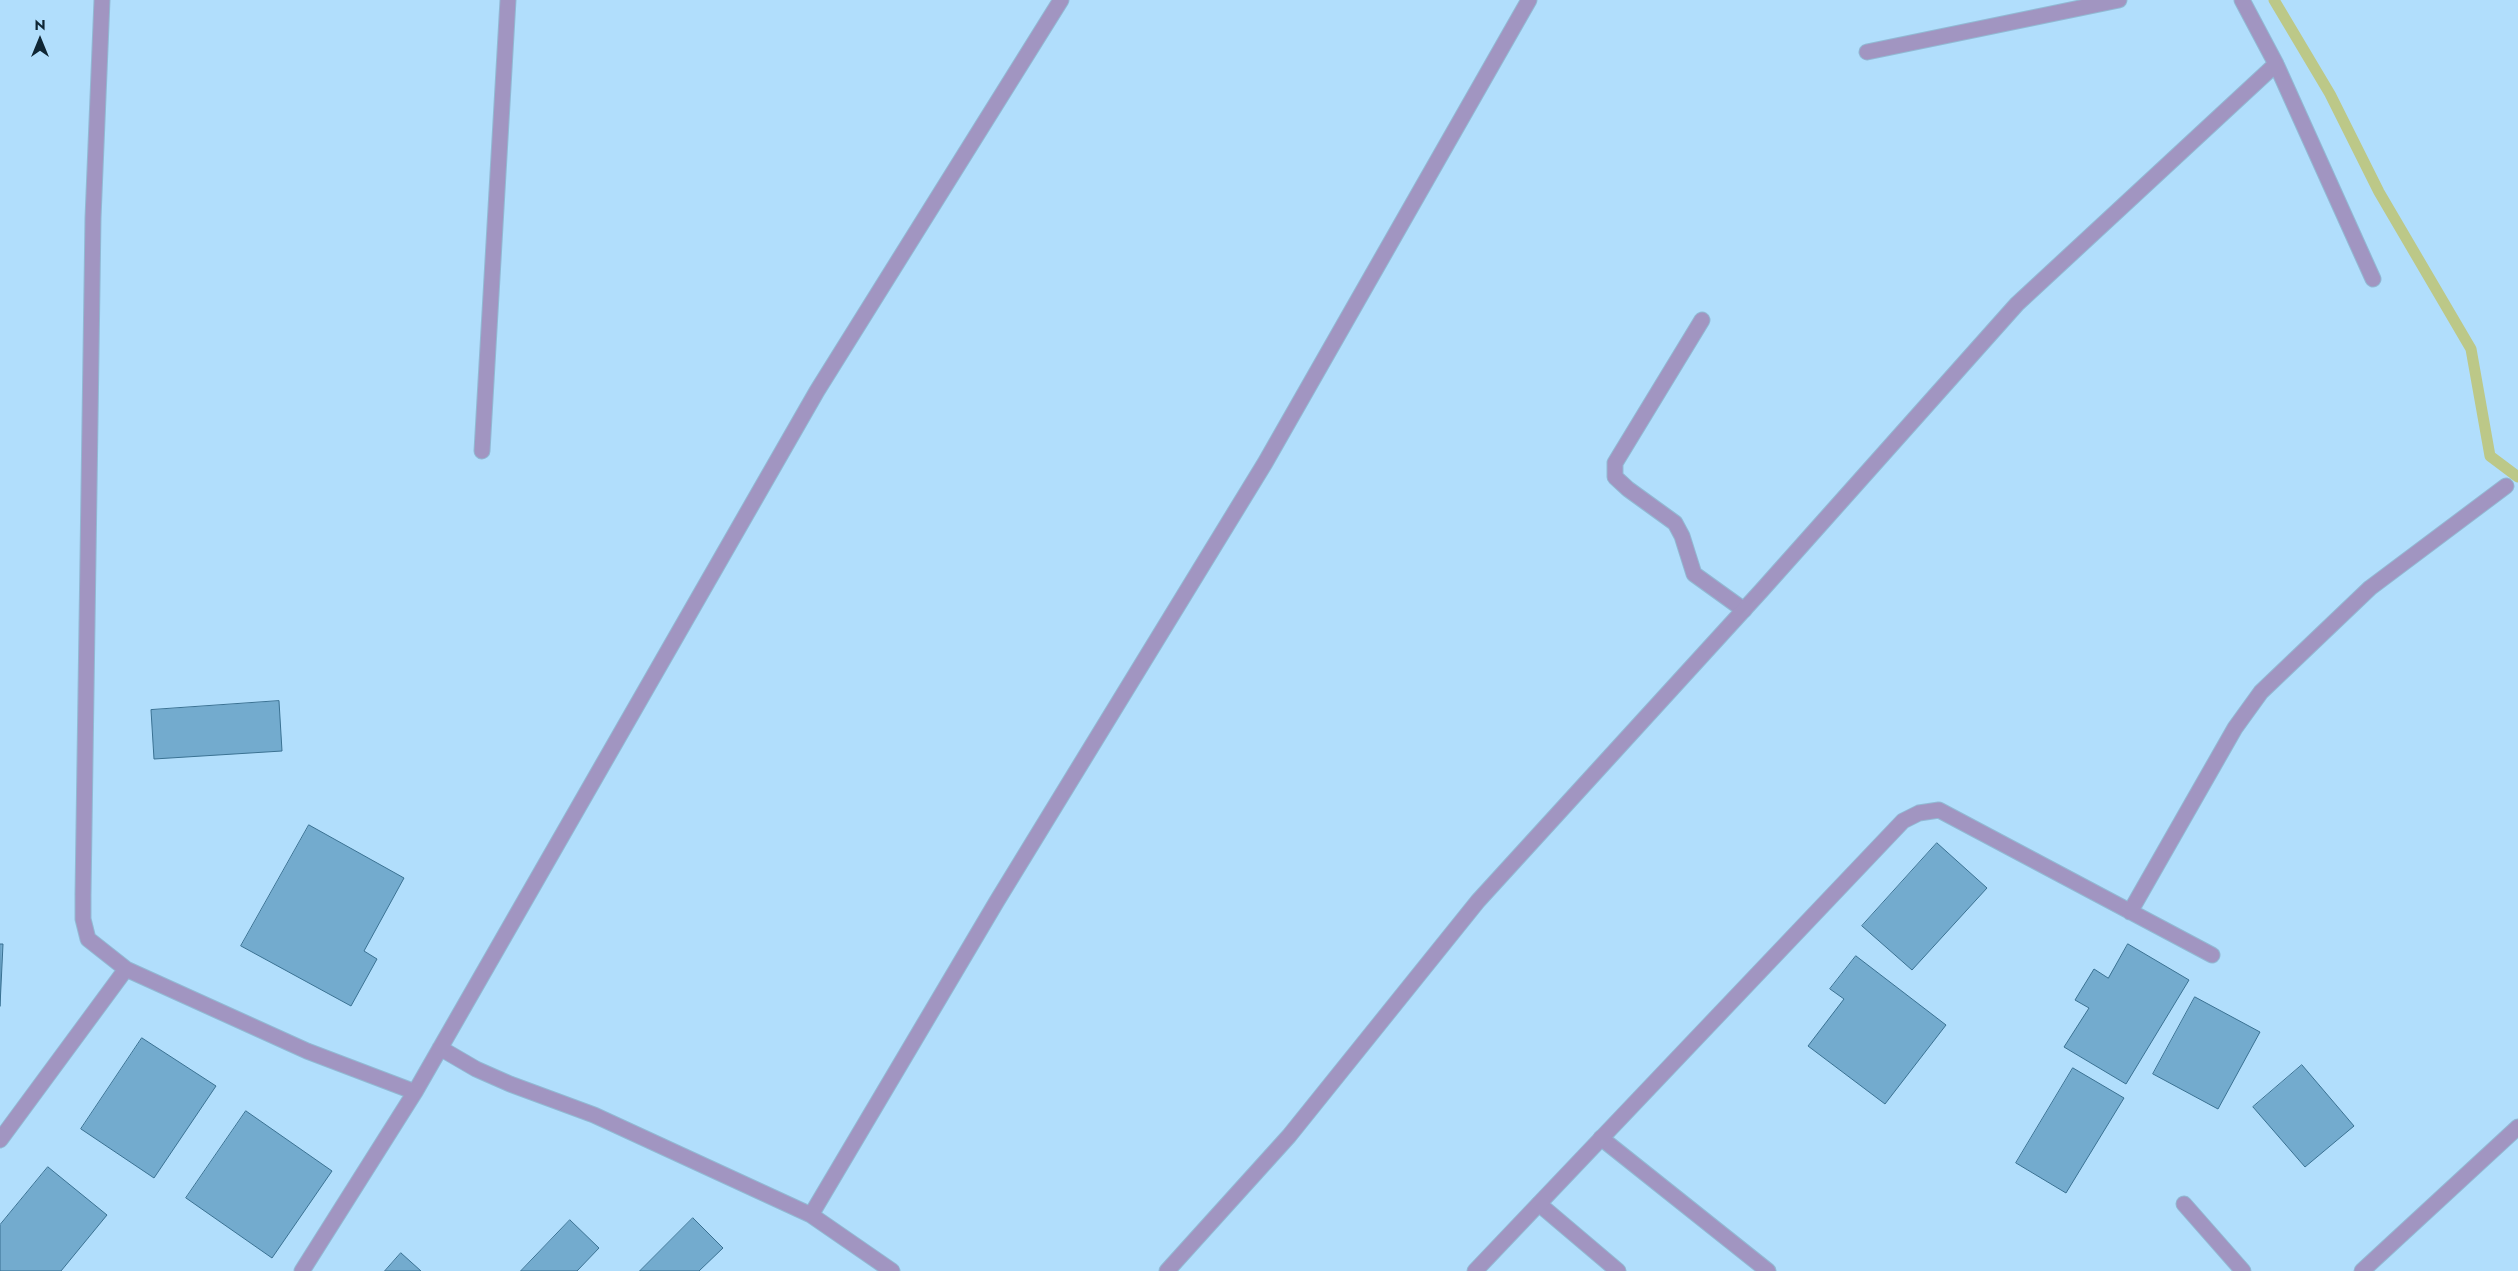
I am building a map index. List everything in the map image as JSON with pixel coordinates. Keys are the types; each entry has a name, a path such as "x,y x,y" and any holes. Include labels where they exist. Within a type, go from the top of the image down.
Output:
{"street":[{"path":"102,0 93,218 83,919 88,939 126,969 307,1051 415,1092"},
{"path":"482,451 508,0"},
{"path":"302,1271 415,1092 817,392 1061,0"},
{"path":"811,1214 1002,892 1265,463 1530,0"},
{"path":"1867,52 2119,0"},
{"path":"2242,0 2276,64 2373,279"},
{"path":"1168,1271 1289,1136 1478,901 1744,610 2017,304 2276,64"},
{"path":"1702,320 1615,463 1616,477 1628,490 1676,523 1694,574 1744,610"},
{"path":"2130,912 2235,728 2261,692 2370,588 2506,486"},
{"path":"1475,1271 1903,821 1919,813 1940,810 2212,955"},
{"path":"0,1140 126,969"},
{"path":"440,1048 501,1080 594,1115 811,1214 892,1271"},
{"path":"2362,1271 2518,1127"},
{"path":"1602,1138 1768,1271"},
{"path":"1539,1204 1618,1271"},
{"path":"2184,1204 2243,1271"}],"building":[{"path":"279,701 282,751 154,759 151,710"},
{"path":"309,825 404,878 364,951 377,959 351,1006 241,946"},
{"path":"1937,843 1987,888 1912,970 1862,926"},
{"path":"0,944 3,944 0,1006"},
{"path":"2128,944 2189,980 2126,1084 2064,1047 2089,1008 2075,1000 2094,969 2108,978"},
{"path":"1856,956 1946,1025 1885,1104 1808,1046 1844,999 1830,989"},
{"path":"2195,997 2260,1032 2218,1109 2153,1074"},
{"path":"142,1038 216,1086 154,1178 81,1129"},
{"path":"2302,1065 2354,1126 2305,1167 2253,1107"},
{"path":"2073,1068 2124,1098 2066,1193 2016,1163"},
{"path":"246,1111 332,1171 272,1258 186,1198"},
{"path":"48,1167 107,1215 61,1271 0,1271 0,1225"},
{"path":"693,1218 723,1248 699,1271 640,1271"},
{"path":"570,1220 599,1248 577,1271 521,1271"},
{"path":"401,1253 421,1271 385,1271"}],"waterway":[{"path":"2274,0 2330,94 2379,192 2471,349 2490,456 2518,477"}]}
